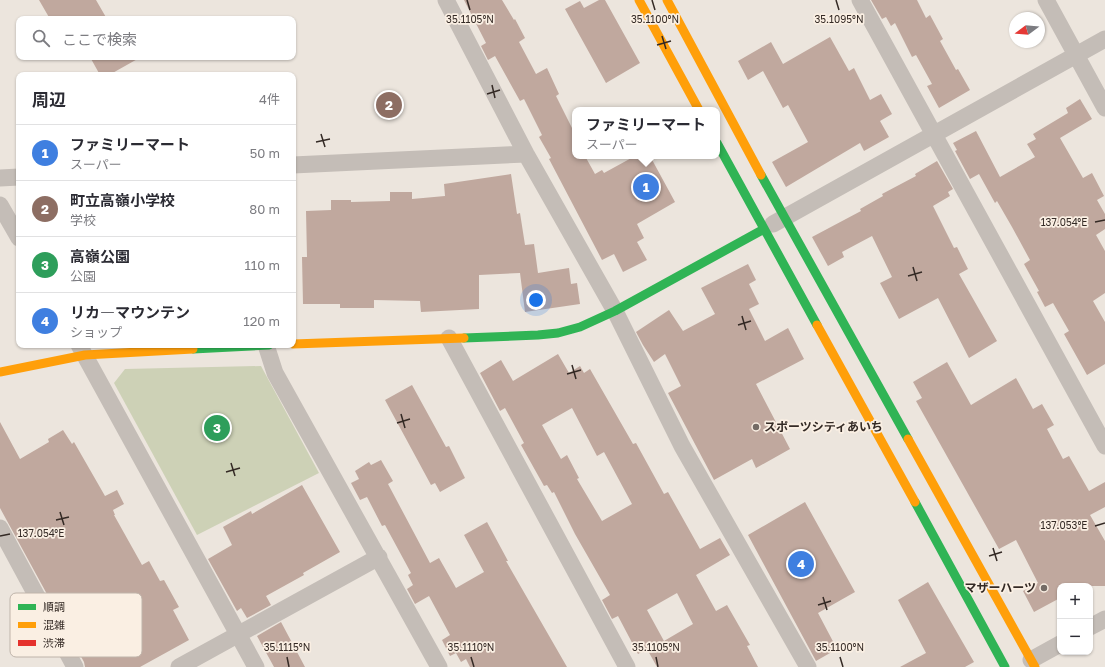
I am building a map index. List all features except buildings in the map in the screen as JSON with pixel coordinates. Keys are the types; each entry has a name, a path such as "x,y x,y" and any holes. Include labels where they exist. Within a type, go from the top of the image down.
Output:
{"street":[{"path":"446,0 526,154 616,311 682,446 808,667"},
{"path":"639,0 697,107"},
{"path":"667,0 784,218 1033,663 1057,646"},
{"path":"860,0 1105,446"},
{"path":"1046,0 1105,108"},
{"path":"296,344 538,335 558,333 580,327 616,311 1105,39"},
{"path":"720,148 1005,667"},
{"path":"296,165 526,154"},
{"path":"0,178 16,177"},
{"path":"0,205 16,233"},
{"path":"449,338 627,667"},
{"path":"0,372 82,350 156,348"},
{"path":"269,348 275,372 439,667"},
{"path":"82,350 256,667"},
{"path":"0,528 35,593"},
{"path":"179,667 379,557"},
{"path":"1093,625 1105,619"},
{"path":"70,657 75,667"}],"green space":[{"path":"261,366 319,473 197,535 114,383 125,369"}],"traffic: fast":[{"path":"720,148 817,325"},
{"path":"761,175 908,439"},
{"path":"464,338 538,335 558,333 580,327 615,311 764,229"},
{"path":"193,349 212,348"},
{"path":"915,502 1005,667"}],"traffic: slow":[{"path":"639,0 697,107"},
{"path":"667,0 761,175"},
{"path":"817,325 915,502"},
{"path":"296,344 464,338"},
{"path":"0,372 85,355 193,349"},
{"path":"908,439 1035,667"}],"place":[{"name":"町立高嶺小学校","path":"389,105"},
{"name":"ファミリーマート","path":"646,187"},
{"name":"スポーツシティあいち","path":"756,427"},
{"name":"高嶺公園","path":"217,428"},
{"name":"リカ―マウンテン","path":"801,564"},
{"name":"マザーハーツ","path":"1044,588"}]}
